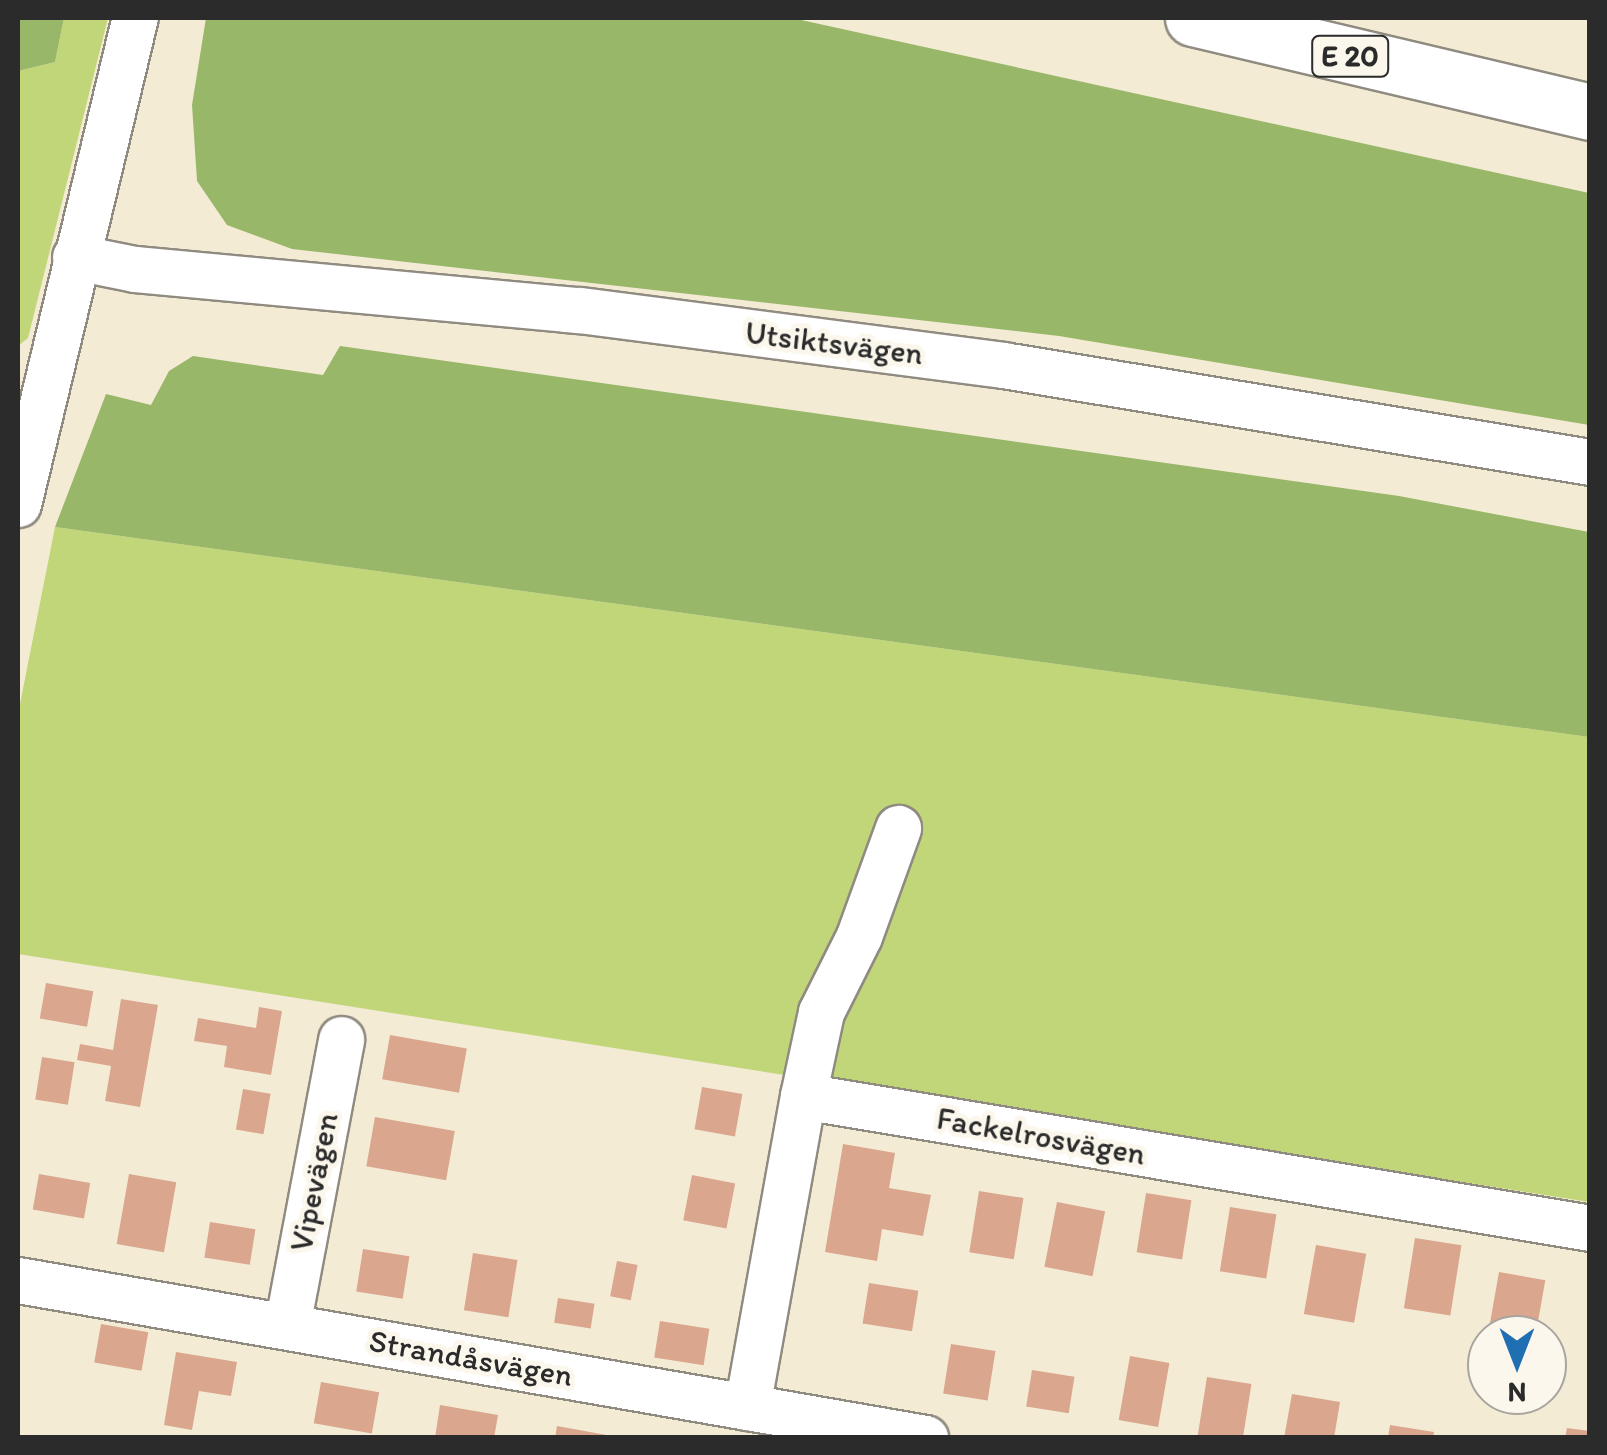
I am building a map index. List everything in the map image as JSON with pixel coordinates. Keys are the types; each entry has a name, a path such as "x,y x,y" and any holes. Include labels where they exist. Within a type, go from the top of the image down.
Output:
{"highway":[{"name":"E 20","path":"1193,18 1590,112"},
{"name":"E 20","path":"1508,94 1590,95"},
{"name":"E 20","path":"1508,94 1590,120"}],"street":[{"path":"18,504 136,18"},
{"path":"18,396 75,257"},
{"name":"Utsiktsvägen","path":"75,257 135,269 580,310 1004,365 1590,462"},
{"path":"747,1407 821,1012 898,828"},
{"name":"Vipevägen","path":"287,1326 341,1038"},
{"name":"Fackelrosvägen","path":"803,1096 1590,1228"},
{"name":"Strandåsvägen","path":"18,1280 925,1438"}],"green space":[{"path":"18,18 64,18 55,62 18,71"},
{"path":"64,18 108,18 28,338 18,346 18,71 55,62"},
{"path":"206,18 792,18 1589,193 1589,425 1059,336 292,249 227,225 197,181 192,105"},
{"path":"340,346 1399,496 1589,532 1589,737 55,527 106,394 151,405 169,371 193,356 323,375"},
{"path":"55,527 1589,737 1589,1202 18,954 18,714"}],"building":[{"path":"46,983 93,991 87,1027 40,1018"},
{"path":"121,999 158,1005 140,1107 105,1101 111,1066 77,1060 80,1044 113,1050"},
{"path":"259,1007 282,1011 271,1075 224,1067 227,1046 194,1041 198,1018 256,1028"},
{"path":"390,1035 467,1049 459,1093 382,1079"},
{"path":"42,1057 75,1062 68,1105 35,1099"},
{"path":"702,1087 742,1094 735,1136 695,1129"},
{"path":"243,1089 271,1094 263,1134 236,1129"},
{"path":"375,1117 455,1131 446,1180 366,1166"},
{"path":"843,1144 895,1153 889,1188 931,1195 923,1236 882,1229 877,1261 825,1252"},
{"path":"39,1174 90,1183 84,1218 33,1209"},
{"path":"129,1174 176,1182 164,1252 117,1244"},
{"path":"692,1175 735,1183 726,1229 683,1220"},
{"path":"979,1191 1023,1198 1014,1259 969,1252"},
{"path":"1146,1193 1191,1200 1182,1259 1137,1252"},
{"path":"1057,1202 1105,1211 1093,1276 1044,1267"},
{"path":"1230,1207 1276,1214 1266,1279 1220,1271"},
{"path":"210,1222 255,1229 250,1265 204,1258"},
{"path":"1415,1238 1461,1245 1450,1315 1404,1308"},
{"path":"1316,1245 1366,1254 1354,1323 1304,1314"},
{"path":"363,1249 409,1256 403,1299 356,1291"},
{"path":"473,1253 517,1260 508,1317 464,1310"},
{"path":"617,1261 638,1265 631,1300 610,1296"},
{"path":"1499,1272 1545,1280 1539,1315 1491,1315"},
{"path":"869,1283 918,1291 912,1331 863,1323"},
{"path":"558,1298 595,1304 591,1328 554,1323"},
{"path":"660,1321 709,1329 704,1365 654,1358"},
{"path":"101,1324 148,1332 141,1371 94,1362"},
{"path":"951,1344 995,1351 988,1400 943,1393"},
{"path":"176,1352 237,1362 231,1396 199,1391 192,1430 164,1425"},
{"path":"1130,1356 1169,1363 1158,1427 1119,1420"},
{"path":"1032,1370 1074,1377 1069,1413 1026,1407"},
{"path":"1207,1377 1251,1384 1243,1438 1198,1435"},
{"path":"321,1382 379,1392 372,1434 314,1423"},
{"path":"1292,1394 1340,1402 1334,1438 1284,1438"},
{"path":"440,1405 498,1415 494,1438 435,1438"},
{"path":"1390,1425 1434,1432 1433,1438 1388,1438"},
{"path":"557,1426 612,1436 612,1438 555,1438"},
{"path":"1567,1428 1590,1431 1590,1438 1565,1438"}]}
